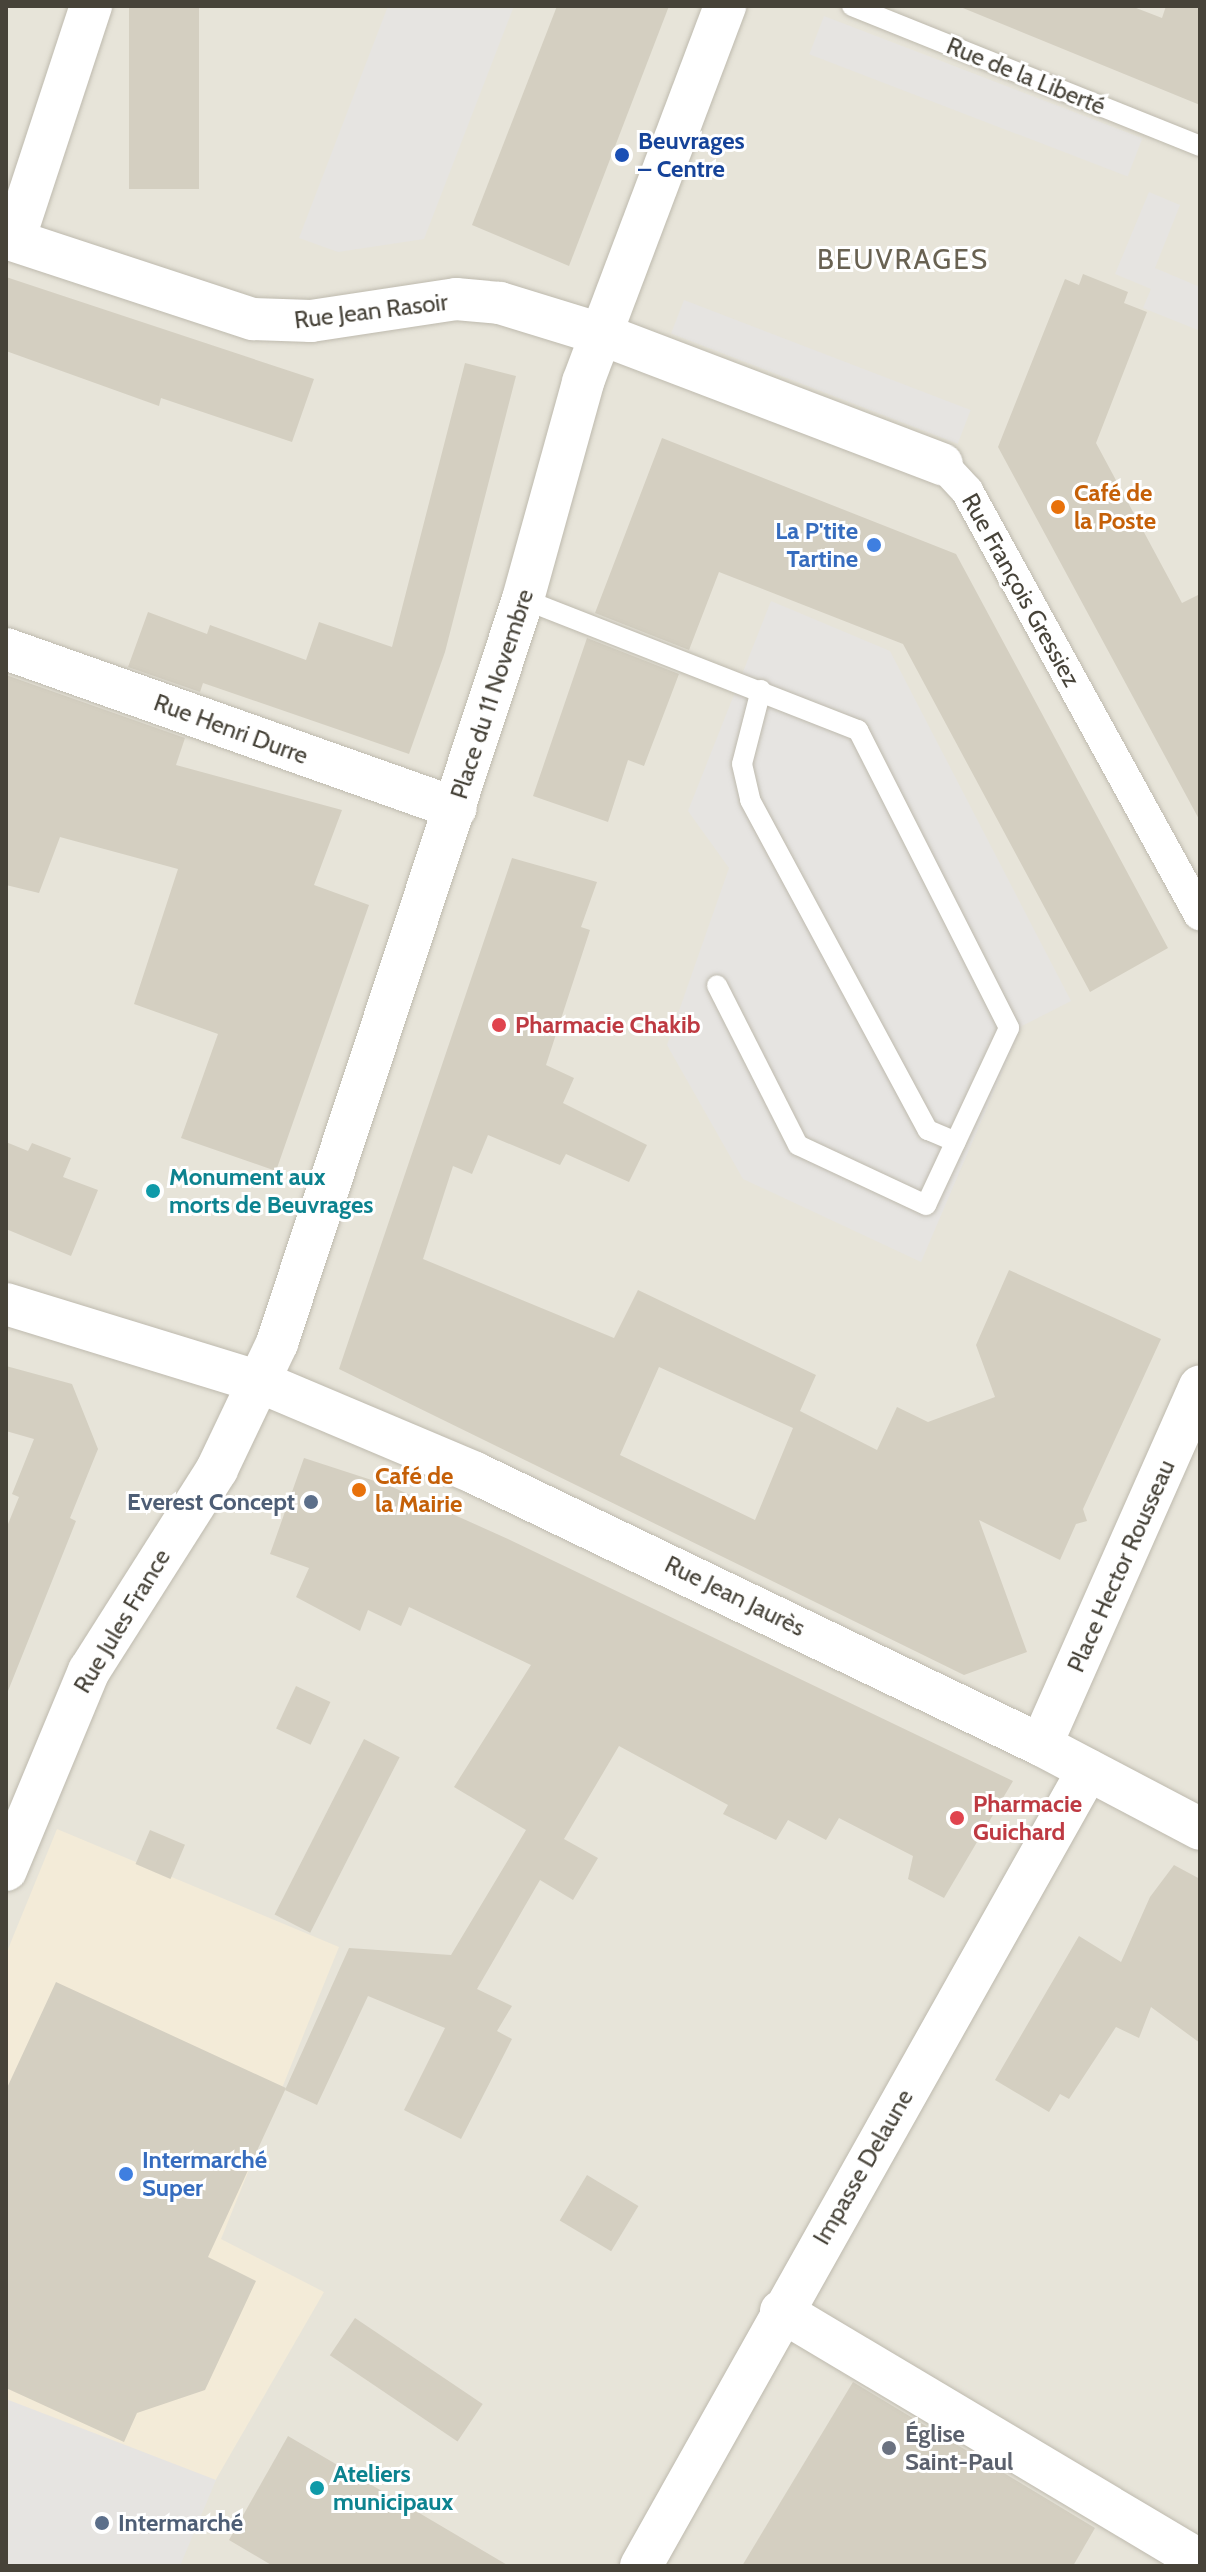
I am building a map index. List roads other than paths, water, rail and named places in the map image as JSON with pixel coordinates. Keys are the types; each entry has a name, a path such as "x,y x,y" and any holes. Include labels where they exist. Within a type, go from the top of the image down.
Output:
{"street":[{"path":"10,239 91,6"},
{"name":"Place du 11 Novembre","path":"260,1382 288,1314 456,808 523,599 574,413 725,6"},
{"name":"Rue Jean Rasoir","path":"10,239 253,319 292,323 476,299 601,334"},
{"name":"Rue François Gressiez","path":"601,334 942,464 967,491 1200,914"},
{"name":"Rue Henri Durre","path":"6,649 456,808"},
{"name":"Rue Jean Jaurès","path":"6,1304 260,1382 547,1506 1041,1745 1200,1829"},
{"name":"Rue Jules France","path":"6,1870 89,1671 217,1469 260,1382"},
{"name":"Place Hector Rousseau","path":"1041,1745 1200,1387"},
{"name":"Impasse Delaune","path":"641,2566 781,2311 1088,1770"},
{"path":"781,2311 1200,2561"}],"lane":[{"name":"Rue de la Liberté","path":"852,6 1200,146"},
{"path":"523,599 858,730 1009,1028 926,1205 798,1145 717,985"},
{"path":"761,690 742,764 750,800 928,1130 956,1142"}],"place":[{"name":"Beuvrages – Centre","path":"622,155"},
{"name":"Café de la Poste","path":"1058,507"},
{"name":"La P'tite Tartine","path":"874,545"},
{"name":"Pharmacie Chakib","path":"499,1025"},
{"name":"Monument aux morts de Beuvrages","path":"153,1191"},
{"name":"Café de la Mairie","path":"359,1490"},
{"name":"Everest Concept","path":"311,1502"},
{"name":"Pharmacie Guichard","path":"957,1818"},
{"name":"Intermarché Super","path":"126,2174"},
{"name":"Église Saint-Paul","path":"889,2448"},
{"name":"Ateliers municipaux","path":"317,2488"},
{"name":"Intermarché","path":"102,2523"}],"district":[{"name":"BEUVRAGES","path":"903,259"}]}
